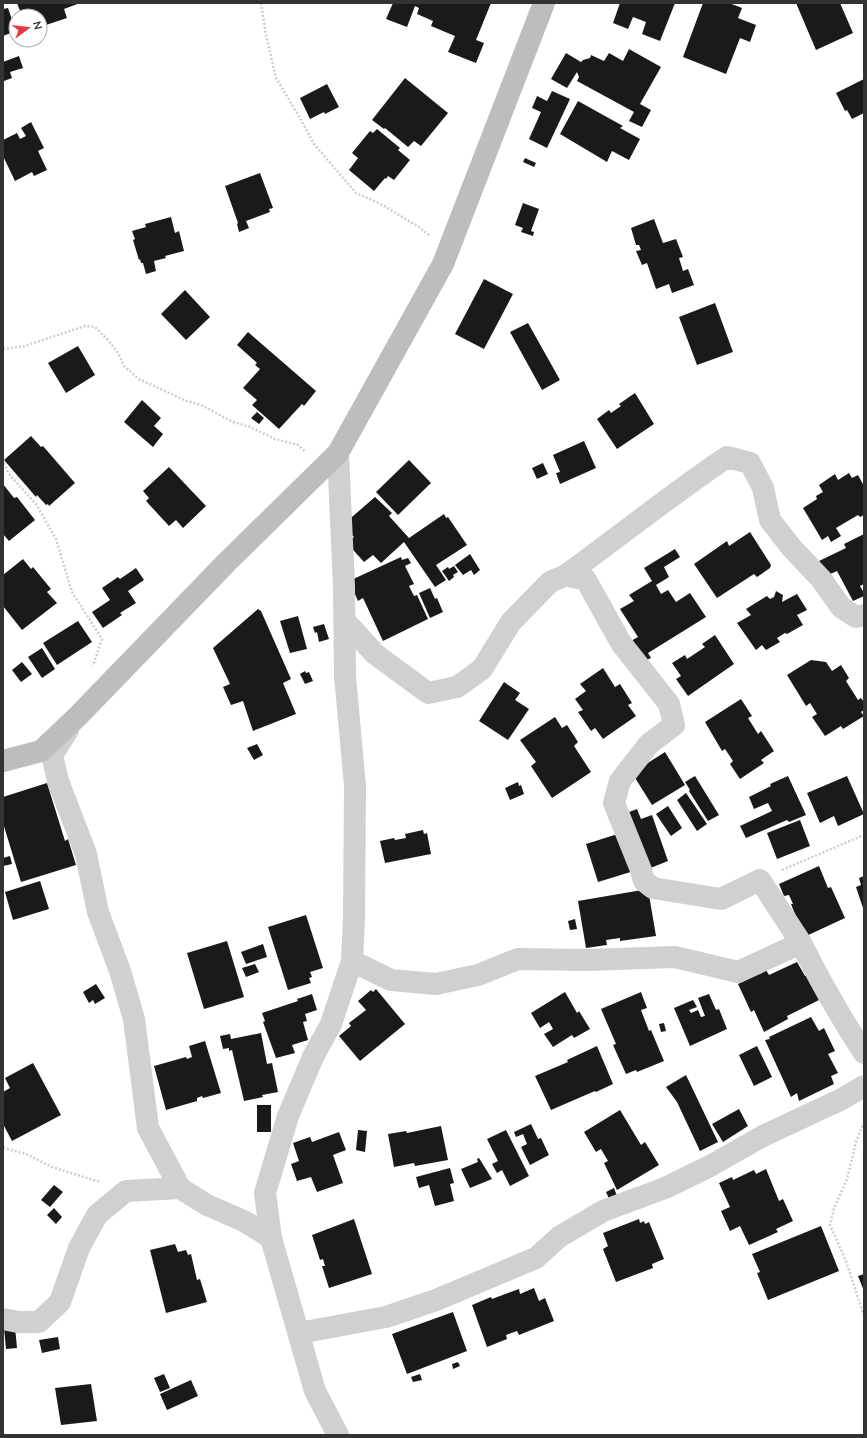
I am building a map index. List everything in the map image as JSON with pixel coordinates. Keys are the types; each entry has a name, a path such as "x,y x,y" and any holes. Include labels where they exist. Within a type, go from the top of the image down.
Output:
{"main road":[{"path":"3,762 41,751 78,716 226,563 338,453 443,264 544,3"}],"street":[{"path":"338,453 344,587 345,676 355,786 354,919 352,962 331,1024 313,1057 288,1116 265,1193 271,1238 315,1391 338,1435"},
{"path":"344,620 375,654 428,693 457,687 482,669 511,622 550,582 566,575 647,516 689,483 727,457 750,464 763,488 770,520 790,547 821,579 841,607 856,617 864,615"},
{"path":"566,575 586,580 621,643 669,704 674,725 649,744 620,781 614,803 644,881 653,888 721,899 760,880 801,943 842,1020 864,1053"},
{"path":"78,716 52,755 58,781 86,854 98,912 120,971 134,1019 148,1128 180,1188 207,1205 244,1220 271,1238"},
{"path":"352,962 391,980 436,984 478,975 518,959 588,960 675,957 738,972 801,943"},
{"path":"299,1333 386,1317 436,1300 536,1258 559,1237 603,1212 664,1188 710,1166 764,1136 842,1099 864,1086"},
{"path":"3,1319 18,1322 39,1322 60,1302 79,1248 97,1215 126,1191 180,1188"}],"path":[{"path":"261,3 266,35 276,78 314,144 356,193 380,204 418,227 449,250"},
{"path":"3,349 25,346 85,326 95,327 118,353 124,366 139,378 184,400 201,405 233,422 250,427 275,439 298,445 310,455 321,471"},
{"path":"3,459 8,473 36,504 43,516 56,540 72,592 102,638 93,667"},
{"path":"760,880 864,835"},
{"path":"864,1122 856,1142 847,1179 834,1208 830,1225 846,1261 864,1316"},
{"path":"3,1148 26,1154 52,1168 126,1191"}],"building":[{"path":"17,3 80,3 64,9 67,18 48,24 48,8 19,8"},
{"path":"393,3 491,3 476,40 484,43 476,63 448,52 455,36 431,26 433,21 417,14 419,8 415,6 407,27 386,19"},
{"path":"620,3 675,3 660,41 642,34 646,22 633,17 628,29 613,23"},
{"path":"703,3 729,3 742,8 738,18 756,25 750,42 740,38 726,74 683,57"},
{"path":"796,3 840,3 853,33 816,50"},
{"path":"8,8 8,34 3,36 3,9"},
{"path":"629,49 661,67 640,104 651,110 642,127 629,121 634,112 577,81 579,77 577,72 567,88 551,79 566,53 581,62 590,58 591,55 604,61 609,53 623,61"},
{"path":"19,56 23,68 10,72 12,78 4,81 3,62"},
{"path":"405,78 448,113 421,146 414,141 408,147 385,128 384,129 372,120"},
{"path":"864,79 864,113 852,119 847,110 845,111 836,93"},
{"path":"327,84 339,107 310,119 300,98"},
{"path":"552,91 570,99 547,148 529,139 541,112 532,108 537,96 547,101"},
{"path":"578,101 623,126 620,128 640,139 629,160 612,151 607,162 560,134"},
{"path":"31,122 44,148 38,151 47,170 34,176 32,172 15,181 3,156 3,140 17,133 20,139 26,136 21,128"},
{"path":"377,129 400,148 398,150 410,160 394,180 388,176 374,191 349,170 358,158 352,153 370,131 373,133"},
{"path":"525,158 536,163 534,167 523,162"},
{"path":"260,173 273,208 269,209 270,212 246,221 249,228 239,232 238,223 225,186"},
{"path":"523,203 539,209 531,231 534,232 533,236 521,232 523,228 515,225"},
{"path":"171,217 175,233 179,231 184,251 165,256 166,258 154,261 156,271 146,274 143,263 141,263 140,259 139,260 132,231 146,227 145,224"},
{"path":"654,219 663,243 676,239 683,257 679,258 683,271 688,269 694,285 672,293 669,284 656,289 647,263 642,265 636,251 641,250 639,245 636,245 631,228"},
{"path":"484,279 513,294 484,349 455,334"},
{"path":"185,290 210,317 186,340 161,314"},
{"path":"715,303 733,352 697,365 679,317"},
{"path":"528,323 560,380 542,390 510,332"},
{"path":"248,332 316,391 304,406 302,404 279,429 252,405 257,400 243,388 260,369 255,365 257,363 237,345"},
{"path":"78,346 95,375 66,393 48,363"},
{"path":"635,393 654,424 617,449 597,419 609,410 611,413 621,406 619,404"},
{"path":"142,400 161,418 154,426 163,434 153,447 124,422"},
{"path":"257,412 264,418 259,424 251,418"},
{"path":"31,436 41,447 43,446 75,483 49,506 48,504 46,505 37,495 36,497 4,460"},
{"path":"584,441 596,468 560,484 556,473 560,472 553,455"},
{"path":"409,460 431,483 398,515 376,492"},
{"path":"543,463 548,474 537,479 532,468"},
{"path":"169,467 206,506 183,528 176,520 169,526 146,501 149,498 143,491"},
{"path":"849,473 852,478 858,475 864,486 864,515 860,517 858,515 836,528 841,536 831,542 828,536 822,540 803,508 817,499 816,496 823,492 819,485 835,474 838,480"},
{"path":"3,484 14,498 17,497 35,520 9,541 3,534"},
{"path":"375,497 392,513 389,516 409,538 444,514 446,518 448,517 467,545 436,565 446,580 435,587 404,542 381,563 373,555 364,562 347,543 354,537 346,529 345,523"},
{"path":"750,532 771,565 770,568 757,577 754,574 717,598 694,564 727,541 729,546"},
{"path":"864,534 864,584 860,586 864,596 853,601 837,571 828,575 819,561 846,548 844,544"},
{"path":"675,549 680,557 664,567 669,577 656,585 661,594 668,590 676,602 690,593 706,617 648,653 651,658 642,662 629,642 638,637 620,609 634,601 629,595 652,581 644,568"},
{"path":"470,554 480,570 474,575 471,570 463,575 455,565"},
{"path":"401,557 402,560 408,558 411,563 405,566 414,584 409,586 414,596 417,595 428,619 383,641 363,598 358,601 349,581"},
{"path":"23,559 31,569 33,567 51,589 47,592 57,603 22,630 3,606 3,575"},
{"path":"454,566 458,572 453,575 454,577 449,581 442,571 448,567 449,569"},
{"path":"136,568 144,580 128,591 136,603 120,613 122,615 103,628 92,612 110,600 102,588 118,577 120,579"},
{"path":"430,588 435,599 437,598 443,612 430,618 419,593"},
{"path":"776,591 783,595 782,602 797,594 807,610 797,615 803,625 777,638 780,642 766,650 762,645 756,650 737,623 751,615 746,609 767,596 770,599 774,597"},
{"path":"258,609 261,611 291,679 283,683 296,714 253,731 243,701 231,705 223,687 230,684 213,648"},
{"path":"298,616 307,649 290,653 280,621"},
{"path":"78,621 92,642 57,665 43,643"},
{"path":"324,624 329,639 319,642 317,632 315,633 313,627"},
{"path":"715,635 734,664 688,696 676,679 681,676 672,663 685,655 687,659 705,647 702,644"},
{"path":"42,648 55,669 42,678 28,657"},
{"path":"811,660 826,662 832,671 841,665 849,678 846,681 858,700 861,698 864,702 864,710 861,712 864,716 843,729 841,726 825,736 812,717 817,714 810,703 806,706 787,675"},
{"path":"22,662 32,674 21,682 12,670"},
{"path":"603,668 615,687 620,684 632,703 628,705 636,716 603,739 595,728 591,731 578,712 583,710 575,699 586,691 580,684"},
{"path":"305,671 306,673 309,672 313,681 305,684 300,674"},
{"path":"504,682 520,693 515,700 529,709 508,740 479,721"},
{"path":"741,699 752,716 748,718 758,734 761,731 774,751 761,760 764,763 740,779 730,764 733,761 725,749 722,751 705,722"},
{"path":"555,717 562,728 567,725 578,742 574,746 591,772 552,798 531,766 536,762 520,740"},
{"path":"257,744 263,755 254,760 247,748"},
{"path":"665,752 685,785 652,805 632,773"},
{"path":"695,776 719,815 708,821 685,782"},
{"path":"788,776 806,815 789,822 787,820 746,838 740,826 772,811 768,803 754,809 749,797 771,786 770,784"},
{"path":"847,776 864,814 838,826 834,816 820,823 807,793"},
{"path":"518,782 519,786 521,785 524,794 510,800 505,788"},
{"path":"47,783 65,841 68,839 76,865 21,882 3,823 3,797"},
{"path":"686,793 707,824 697,831 677,800"},
{"path":"668,806 682,828 671,836 656,814"},
{"path":"637,809 641,819 652,815 668,861 643,871 629,812"},
{"path":"800,820 810,846 777,859 767,833"},
{"path":"423,830 424,834 427,833 431,854 385,863 380,841 394,838 395,840 406,838 405,834"},
{"path":"624,832 637,870 598,882 586,844"},
{"path":"10,856 12,864 3,866 3,858"},
{"path":"819,866 828,888 831,887 845,918 804,937 789,895 784,896 779,884"},
{"path":"864,876 864,911 856,887 861,885 859,878"},
{"path":"40,881 49,909 13,920 5,892"},
{"path":"648,889 656,936 620,941 620,938 606,940 607,945 586,948 578,901"},
{"path":"306,915 323,968 310,972 312,977 309,978 311,983 288,990 268,927"},
{"path":"575,919 577,929 570,930 568,921"},
{"path":"227,941 244,997 204,1009 187,953"},
{"path":"263,944 267,957 246,964 241,952"},
{"path":"797,962 805,976 808,975 819,1000 787,1016 788,1019 764,1032 754,1010 751,1012 738,984 766,970 769,975"},
{"path":"255,964 259,972 246,977 242,968"},
{"path":"96,984 105,998 95,1004 93,1000 89,1003 83,992"},
{"path":"376,989 405,1024 360,1061 339,1036 351,1026 349,1023 366,1010 358,1001 371,990 373,992"},
{"path":"565,992 577,1013 579,1011 590,1029 574,1038 572,1035 553,1047 544,1034 553,1029 549,1022 540,1028 531,1013"},
{"path":"641,992 647,1008 641,1010 649,1031 651,1030 664,1061 637,1072 636,1070 626,1074 613,1045 616,1044 601,1009"},
{"path":"312,994 317,1010 305,1014 307,1021 303,1022 308,1040 292,1045 295,1053 276,1058 263,1022 265,1021 262,1013 298,1001 297,999"},
{"path":"709,994 716,1010 719,1009 727,1029 690,1046 674,1008 693,1000 697,1007 689,1010 691,1013 698,1010 701,1017 705,1016 698,998"},
{"path":"811,1017 819,1031 824,1028 835,1051 828,1054 838,1073 831,1076 834,1084 799,1101 797,1093 791,1097 765,1040 770,1039 769,1037"},
{"path":"664,1023 666,1031 661,1032 659,1024"},
{"path":"261,1033 267,1064 272,1063 278,1092 244,1101 232,1050 229,1051 229,1048 223,1049 220,1036 230,1034 231,1039"},
{"path":"205,1041 221,1093 203,1098 202,1096 197,1098 197,1101 166,1110 154,1066 186,1057 187,1059 192,1057 189,1046"},
{"path":"597,1046 613,1084 551,1110 535,1076 568,1062 567,1060"},
{"path":"757,1046 772,1077 754,1086 739,1055"},
{"path":"33,1063 61,1115 12,1141 3,1124 3,1092 10,1088 5,1078"},
{"path":"686,1075 718,1142 700,1151 677,1102 666,1087"},
{"path":"257,1105 271,1105 271,1132 257,1132"},
{"path":"739,1109 748,1126 723,1142 712,1124"},
{"path":"620,1110 641,1145 645,1142 659,1165 617,1190 604,1163 608,1161 601,1149 596,1152 584,1132"},
{"path":"531,1124 538,1139 541,1138 549,1155 530,1165 521,1147 527,1144 523,1134 516,1137 514,1132"},
{"path":"441,1126 448,1160 415,1166 414,1163 394,1167 388,1134 406,1131 407,1133"},
{"path":"358,1130 367,1131 365,1152 356,1150"},
{"path":"506,1130 529,1176 510,1186 502,1170 497,1173 492,1164 498,1161 487,1139"},
{"path":"339,1132 346,1150 333,1155 343,1183 317,1192 311,1177 297,1181 291,1164 299,1161 293,1143 310,1137 312,1142"},
{"path":"479,1158 492,1179 470,1188 461,1169 478,1162 477,1159"},
{"path":"450,1168 454,1183 450,1184 454,1201 435,1206 429,1185 419,1188 416,1177"},
{"path":"766,1169 779,1201 783,1199 793,1221 776,1229 778,1232 749,1245 740,1226 730,1231 721,1211 730,1207 719,1183 732,1177 733,1180 754,1170 756,1174"},
{"path":"54,1185 63,1192 50,1207 41,1200"},
{"path":"614,1188 617,1196 610,1201 606,1192"},
{"path":"54,1208 62,1217 56,1224 47,1215"},
{"path":"354,1219 372,1274 329,1288 322,1266 325,1266 323,1259 320,1260 312,1235"},
{"path":"639,1219 640,1223 644,1221 645,1224 649,1222 664,1259 652,1264 653,1268 616,1282 603,1249 608,1246 603,1233"},
{"path":"821,1226 839,1271 768,1300 757,1273 760,1272 752,1254"},
{"path":"175,1244 178,1252 186,1250 188,1255 191,1254 197,1280 200,1279 207,1302 166,1313 150,1250"},
{"path":"864,1274 864,1291 858,1276"},
{"path":"534,1288 539,1301 545,1298 554,1321 519,1335 517,1331 506,1335 507,1339 487,1347 472,1305 491,1297 492,1299 519,1289 520,1294"},
{"path":"453,1312 467,1351 407,1374 392,1334"},
{"path":"15,1327 17,1348 6,1349 4,1328"},
{"path":"58,1337 60,1349 42,1353 39,1340"},
{"path":"458,1362 460,1366 453,1369 452,1364"},
{"path":"164,1374 170,1388 160,1392 154,1378"},
{"path":"420,1374 422,1380 413,1382 411,1377"},
{"path":"191,1380 198,1396 167,1410 160,1394"},
{"path":"91,1384 97,1421 61,1425 55,1388"}]}
